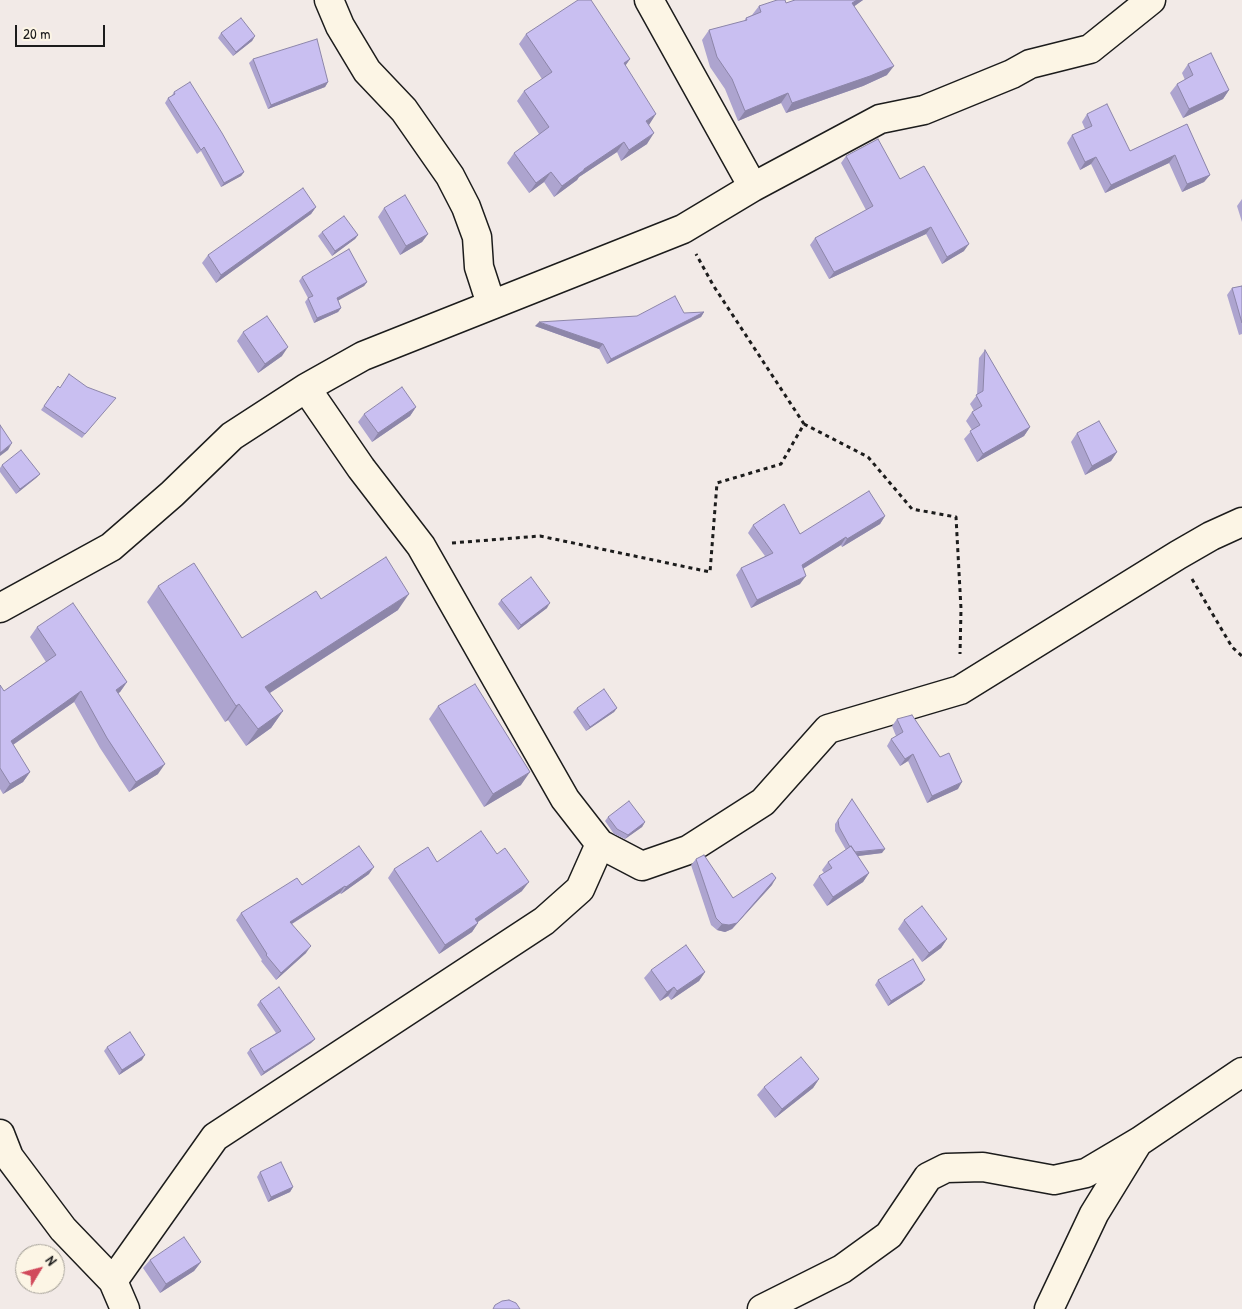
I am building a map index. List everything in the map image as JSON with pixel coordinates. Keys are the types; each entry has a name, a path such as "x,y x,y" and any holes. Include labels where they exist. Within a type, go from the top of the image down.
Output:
{"street":[{"path":"329,0 340,26 367,71 404,110 450,176 466,207 477,237 479,267 491,304"},
{"path":"649,0 753,187"},
{"path":"0,608 111,547 172,494 232,436 306,388 363,356 683,228 753,187 880,119 924,110 1012,74 1030,64 1090,49 1151,0"},
{"path":"306,388 361,468 422,546 564,799 600,844 642,866 688,850 763,802 828,729 960,690 1178,555 1211,536 1242,522"},
{"path":"113,1281 215,1137 544,922 580,889 600,844"},
{"path":"762,1309 842,1269 889,1235 928,1177 946,1168 983,1167 1054,1180 1086,1173 1140,1140 1242,1072"},
{"path":"0,1134 10,1157 62,1229 113,1281 125,1309"},
{"path":"1049,1309 1094,1214 1140,1140"}],"path":[{"path":"683,228 712,285 804,424 868,457 912,509 956,517 961,609 960,690"},
{"path":"422,546 540,536 710,572 717,483 781,464 804,424"},
{"path":"1178,555 1232,647 1242,656"}],"building":[{"path":"578,0 591,0 630,59 624,63 656,114 646,121 654,133 629,150 624,142 562,186 551,172 536,183 514,153 549,127 524,91 552,72 526,34"},
{"path":"777,0 785,0 786,3 795,0 857,0 852,3 894,66 792,103 788,93 745,111 732,79 717,57 709,30 747,20 746,18 761,12 759,6"},
{"path":"241,18 255,36 236,52 221,33"},
{"path":"317,39 328,82 271,105 253,59"},
{"path":"1211,53 1229,90 1189,109 1177,84 1193,75 1188,64"},
{"path":"190,82 244,172 224,183 204,147 201,150 168,98"},
{"path":"1107,104 1130,151 1187,124 1210,175 1187,184 1175,155 1111,185 1096,157 1085,162 1072,135 1092,126 1087,114"},
{"path":"878,139 900,179 924,166 969,244 947,257 931,227 834,272 815,238 873,206 846,156"},
{"path":"303,188 316,207 221,275 208,255"},
{"path":"405,195 428,234 406,246 384,208"},
{"path":"344,216 358,235 335,251 322,232"},
{"path":"349,249 367,282 337,298 341,308 317,318 308,298 313,296 302,277"},
{"path":"1242,286 1242,323 1232,288"},
{"path":"675,296 684,313 704,312 611,359 603,344 539,322 637,316"},
{"path":"267,316 288,347 265,364 243,332"},
{"path":"985,350 1030,427 983,454 970,431 980,425 972,412 982,406 976,395 983,391"},
{"path":"69,374 87,387 116,398 85,434 44,406 58,386 60,388"},
{"path":"402,387 416,407 378,433 364,414"},
{"path":"1099,421 1117,452 1092,466 1077,433"},
{"path":"0,425 12,443 0,453"},
{"path":"21,450 40,474 20,489 2,465"},
{"path":"869,491 885,516 847,539 846,537 802,565 806,576 757,600 741,568 773,553 753,525 784,504 800,534"},
{"path":"386,557 409,594 265,687 283,711 258,729 239,704 236,706 158,586 194,563 242,638 316,591 321,599"},
{"path":"531,577 550,603 521,625 501,600"},
{"path":"73,603 127,682 116,690 165,764 136,782 107,738 81,691 11,741 30,772 10,784 0,768 0,685 4,691 56,655 37,627"},
{"path":"475,684 530,772 493,794 438,706"},
{"path":"604,689 617,708 590,727 577,708"},
{"path":"912,715 940,757 949,753 962,782 932,796 913,754 905,759 891,739 903,732 897,719"},
{"path":"852,799 885,849 855,852 850,847 839,827 838,820"},
{"path":"629,801 645,822 628,835 617,829 608,817"},
{"path":"481,831 497,854 505,848 529,882 475,919 478,923 445,945 394,869 428,847 437,862"},
{"path":"359,846 374,867 290,922 311,946 281,973 266,955 241,913 297,878 302,885"},
{"path":"851,846 869,873 833,897 819,876 832,868 828,862"},
{"path":"704,855 733,898 772,873 776,878 737,923 722,924 716,918 696,859"},
{"path":"922,906 947,939 929,953 904,920"},
{"path":"686,945 705,972 677,991 674,987 667,992 651,970"},
{"path":"913,959 925,980 891,1001 878,980"},
{"path":"279,987 315,1039 264,1072 250,1049 281,1031 260,1001"},
{"path":"130,1032 145,1055 122,1070 107,1047"},
{"path":"801,1057 819,1079 782,1109 764,1087"},
{"path":"281,1162 293,1187 271,1197 260,1172"},
{"path":"184,1237 201,1262 166,1284 150,1260"},
{"path":"509,1300 516,1303 520,1309 493,1309 495,1305 502,1301"}]}
